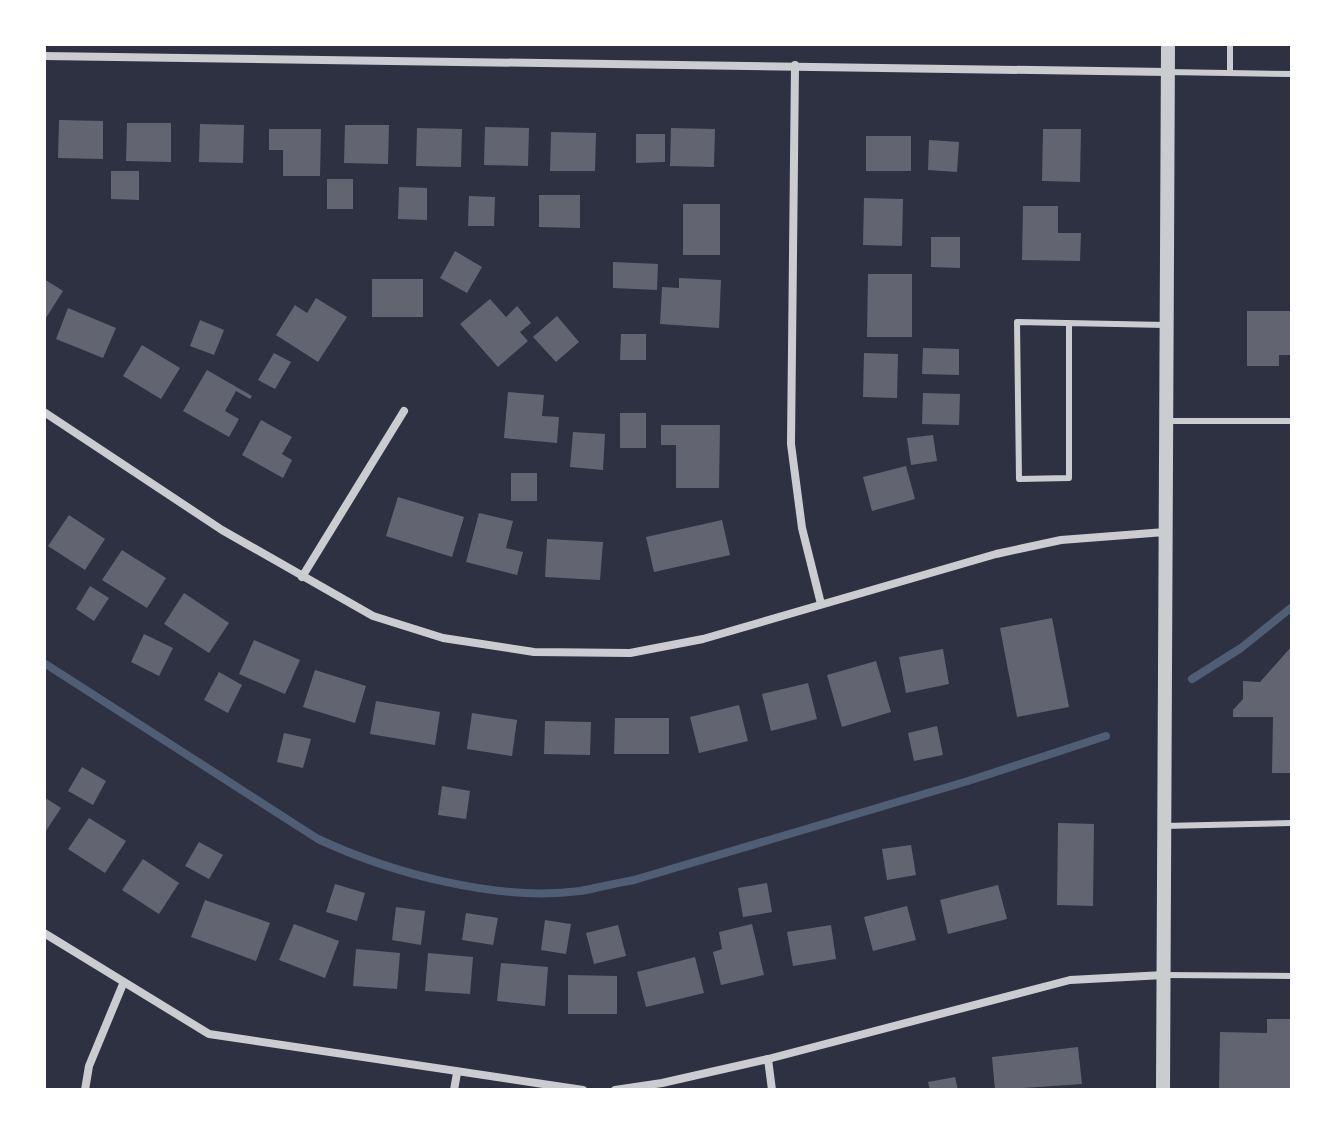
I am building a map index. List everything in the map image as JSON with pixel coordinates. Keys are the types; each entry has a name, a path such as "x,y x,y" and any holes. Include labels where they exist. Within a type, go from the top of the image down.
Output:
{"street":[{"path":"1163,1090 1168,44"},
{"path":"44,56 1167,72"},
{"path":"795,65 791,444 802,528 821,604"},
{"path":"302,577 404,411"},
{"path":"44,412 222,530 373,616 443,638 534,652 630,653 703,639 1061,540 1165,532"},
{"path":"44,933 209,1034 583,1090"},
{"path":"615,1090 662,1083 768,1059 1070,980 1164,975"},
{"path":"85,1090 89,1066 123,984"},
{"path":"768,1059 772,1090"},
{"path":"454,1090 457,1073"}],"lane":[{"path":"1230,44 1230,73"},
{"path":"1167,72 1292,74"},
{"path":"1069,323 1069,478 1019,479 1017,322 1069,323 1166,325"},
{"path":"1165,421 1292,421"},
{"path":"1164,826 1292,823"},
{"path":"1164,975 1292,976"}],"building":[{"path":"59,120 103,121 103,159 58,158"},
{"path":"127,123 171,123 171,162 126,161"},
{"path":"200,124 244,125 243,163 199,162"},
{"path":"345,125 389,125 388,164 344,163"},
{"path":"485,127 529,128 528,166 484,165"},
{"path":"417,128 462,129 461,167 416,166"},
{"path":"671,128 715,129 714,167 670,166"},
{"path":"269,129 321,129 320,176 283,176 283,150 269,150"},
{"path":"1043,129 1081,129 1080,182 1042,181"},
{"path":"551,132 596,133 595,171 550,171"},
{"path":"636,134 665,134 665,162 636,163"},
{"path":"866,136 911,136 911,171 866,171"},
{"path":"929,140 959,142 957,172 928,170"},
{"path":"111,171 139,171 139,200 111,199"},
{"path":"327,179 353,179 353,209 327,209"},
{"path":"399,187 427,188 427,220 398,219"},
{"path":"539,195 580,195 580,228 539,227"},
{"path":"469,196 495,197 494,226 468,226"},
{"path":"864,198 903,199 902,246 863,245"},
{"path":"683,204 720,204 720,255 683,255"},
{"path":"1023,206 1058,206 1058,233 1081,233 1080,261 1022,260"},
{"path":"931,237 960,237 960,268 931,267"},
{"path":"455,251 482,267 467,293 440,278"},
{"path":"613,262 658,264 657,290 613,288"},
{"path":"868,274 912,274 912,337 867,337"},
{"path":"679,278 721,280 719,328 660,324 662,287 679,288"},
{"path":"44,279 63,291 44,321"},
{"path":"372,279 423,279 423,317 372,317"},
{"path":"316,298 347,317 318,362 276,335 295,305 307,313"},
{"path":"490,299 506,317 517,306 531,323 520,332 528,341 498,367 460,324"},
{"path":"68,308 116,328 103,358 56,339"},
{"path":"1247,311 1292,311 1292,355 1279,355 1279,366 1247,366"},
{"path":"557,316 579,342 556,362 533,337"},
{"path":"200,320 224,330 214,355 190,346"},
{"path":"621,334 646,334 646,360 620,360"},
{"path":"142,345 180,368 161,399 123,376"},
{"path":"923,348 959,349 959,375 922,374"},
{"path":"274,353 291,362 275,389 258,380"},
{"path":"864,353 898,354 897,398 863,397"},
{"path":"207,370 252,396 250,399 236,391 225,411 239,419 229,437 183,411"},
{"path":"508,392 544,395 542,416 559,417 557,443 504,438"},
{"path":"923,393 960,394 959,425 922,424"},
{"path":"620,413 646,413 646,448 620,448"},
{"path":"261,420 292,437 282,454 292,460 283,478 242,455"},
{"path":"661,425 720,425 719,488 676,488 676,445 661,445"},
{"path":"573,432 605,434 603,470 570,467"},
{"path":"933,435 937,461 911,465 907,438"},
{"path":"906,466 915,499 872,511 863,477"},
{"path":"511,473 537,473 537,501 511,501"},
{"path":"398,497 464,517 452,557 386,536"},
{"path":"479,513 513,521 506,548 523,552 517,575 466,562"},
{"path":"69,515 105,539 85,570 48,546"},
{"path":"722,520 730,555 654,572 646,537"},
{"path":"547,539 603,542 600,580 545,577"},
{"path":"122,550 166,578 147,608 102,580"},
{"path":"90,586 109,598 94,621 76,609"},
{"path":"184,593 229,623 209,653 164,624"},
{"path":"1052,618 1069,707 1017,717 1000,628"},
{"path":"144,634 173,648 159,676 131,662"},
{"path":"254,640 300,660 285,694 239,674"},
{"path":"1292,646 1292,773 1272,773 1273,717 1233,717 1233,710 1243,699 1243,681 1260,682"},
{"path":"943,649 949,684 906,693 899,657"},
{"path":"876,661 891,712 842,727 827,675"},
{"path":"315,670 366,686 355,723 303,707"},
{"path":"219,672 242,685 228,713 204,700"},
{"path":"808,683 817,719 771,731 762,694"},
{"path":"376,701 440,712 435,745 370,734"},
{"path":"739,705 748,741 699,753 690,717"},
{"path":"472,713 517,720 512,756 467,749"},
{"path":"615,718 669,718 669,754 614,754"},
{"path":"545,721 591,722 590,755 544,754"},
{"path":"937,726 943,755 914,761 908,733"},
{"path":"284,733 311,739 303,768 277,762"},
{"path":"82,767 106,781 93,805 68,791"},
{"path":"442,786 470,791 466,819 438,815"},
{"path":"44,797 61,808 44,834"},
{"path":"89,818 126,841 105,873 68,849"},
{"path":"1058,823 1094,824 1093,906 1057,905"},
{"path":"199,842 223,855 209,879 185,866"},
{"path":"911,845 916,875 887,880 882,849"},
{"path":"143,859 179,883 159,914 122,890"},
{"path":"767,883 772,912 743,917 738,888"},
{"path":"335,884 365,893 357,921 326,912"},
{"path":"998,885 1007,919 948,934 940,900"},
{"path":"205,900 270,923 256,961 191,937"},
{"path":"907,906 916,940 873,951 864,917"},
{"path":"396,907 425,911 421,945 392,940"},
{"path":"466,913 498,918 493,945 462,940"},
{"path":"545,920 571,924 566,954 541,950"},
{"path":"294,924 339,941 325,978 279,960"},
{"path":"752,924 764,975 721,985 713,952 722,949 719,932"},
{"path":"618,925 626,956 594,964 586,933"},
{"path":"831,925 836,959 793,966 787,932"},
{"path":"356,949 400,953 397,989 353,986"},
{"path":"428,953 473,957 470,994 425,991"},
{"path":"695,957 704,993 646,1007 637,972"},
{"path":"501,963 548,967 545,1006 497,1001"},
{"path":"568,975 617,976 617,1014 568,1014"},
{"path":"1267,1019 1292,1019 1292,1090 1219,1090 1220,1032 1267,1033"},
{"path":"1078,1047 1082,1084 995,1090 992,1057"},
{"path":"955,1077 958,1090 930,1090 928,1082"}],"waterway":[{"path":"1192,679 1241,648 1292,607"},
{"path":"44,663 318,839 411,873 446,882 515,892 580,891 634,880 968,781 1106,736"}]}
